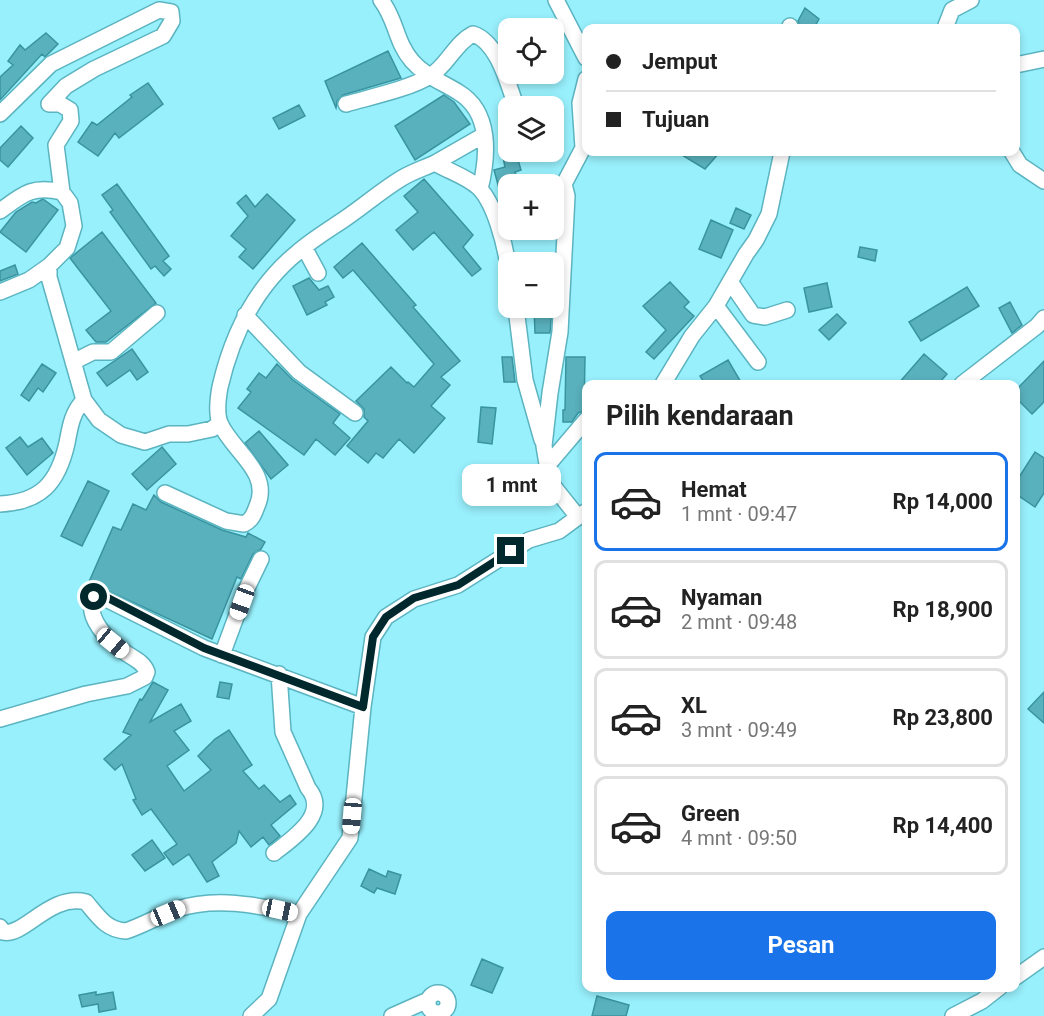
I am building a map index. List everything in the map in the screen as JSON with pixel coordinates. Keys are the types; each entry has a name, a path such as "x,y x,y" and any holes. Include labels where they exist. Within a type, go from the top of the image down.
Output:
{"street":[{"path":"381,0 394,19 400,44 406,54 423,72 456,90 470,101 479,118 484,135 486,159 480,189"},
{"path":"556,0 582,50"},
{"path":"947,24 952,10 971,0"},
{"path":"0,114 51,63 159,10 171,12 172,21 163,36 94,69 66,86 49,104 60,104 70,110 71,121 57,145 62,192 70,203 74,226 67,248 49,266 28,280 0,292"},
{"path":"346,104 390,92 430,76 449,59 466,38 473,34 479,36 502,66 512,96"},
{"path":"1020,64 1044,59"},
{"path":"582,94 580,102 582,125"},
{"path":"165,493 226,521 235,524 249,522 259,503 261,487 253,469 220,423 218,406 220,388 245,315 279,268 304,247 395,182 435,163 484,135"},
{"path":"544,446 560,332 567,195 564,184 582,152"},
{"path":"665,380 731,283 769,214 781,156"},
{"path":"1014,156 1020,165 1044,180"},
{"path":"435,163 480,189 504,238 506,252"},
{"path":"0,211 25,192 47,188 62,192"},
{"path":"304,247 318,273"},
{"path":"49,266 51,286 84,400 99,420 122,435 145,442 169,434 188,434 212,429 220,423"},
{"path":"731,283 753,315 765,317 787,310"},
{"path":"716,306 758,362"},
{"path":"73,362 93,352 111,352 157,313"},
{"path":"245,315 299,372 355,413"},
{"path":"251,1016 269,999 299,914 350,838 363,707 373,637 386,617 414,598 458,585 529,540 559,531 582,514 550,482 544,446 525,380 517,318"},
{"path":"967,380 1037,326 1044,318"},
{"path":"676,380 689,360 685,348"},
{"path":"0,504 29,500 42,492 51,482 62,460 75,411 84,400"},
{"path":"547,466 582,425"},
{"path":"222,655 246,590 261,559"},
{"path":"0,719 86,694 127,686 145,677 147,669 142,663 113,643 95,619 91,605 94,597 98,595 222,655 279,674 363,707"},
{"path":"274,853 308,825 315,806 314,795 308,788 283,732 279,674"},
{"path":"0,927 3,932 12,932 50,908 72,901 86,902 106,926 126,931 180,908 195,906 244,902 299,914"},
{"path":"1020,973 1044,957"},
{"path":"953,1016 982,1001 994,992"},
{"path":"392,1016 428,1000"}],"building":[{"path":"805,8 819,19 816,24 799,24 798,21"},
{"path":"46,33 58,44 45,57 42,54 0,100 0,77 13,65 8,61 20,45 25,50"},
{"path":"388,51 401,78 343,95 337,101 336,108 325,81"},
{"path":"148,83 163,104 119,138 115,133 98,156 78,142 92,122 97,125 132,97 130,95"},
{"path":"444,95 454,102 470,124 415,160 395,126"},
{"path":"299,105 305,116 279,129 273,118"},
{"path":"21,126 33,138 8,167 0,160 0,148"},
{"path":"684,156 716,156 705,169"},
{"path":"504,162 519,162 521,170 515,172 516,174 498,174 498,185 494,170 505,167"},
{"path":"424,179 473,235 463,247 481,269 472,276 434,232 413,250 396,230 418,212 404,196"},
{"path":"117,184 169,256 163,261 171,269 164,276 155,266 151,269 110,212 113,210 102,195"},
{"path":"267,194 295,220 253,269 239,257 246,249 231,236 248,216 237,203 246,195 255,207"},
{"path":"43,199 58,210 26,252 0,232 16,212 32,202 36,203"},
{"path":"736,208 751,215 744,229 730,223"},
{"path":"711,220 733,230 721,258 699,249"},
{"path":"102,232 156,303 106,342 96,342 86,330 111,311 70,258"},
{"path":"362,243 416,305 413,307 460,361 441,377 450,385 431,406 445,418 414,453 399,439 383,458 376,453 368,463 347,446 368,421 364,417 364,409 356,401 391,367 414,387 434,364 353,270 343,278 334,267"},
{"path":"860,247 877,250 875,261 858,257"},
{"path":"15,265 18,274 0,281 0,271"},
{"path":"309,278 319,290 328,286 334,297 325,302 327,305 307,315 293,286"},
{"path":"670,282 689,302 684,307 694,316 654,359 646,352 666,330 643,306"},
{"path":"827,283 832,307 809,312 804,288"},
{"path":"967,287 979,306 921,341 909,322"},
{"path":"1010,302 1022,325 1012,333 999,308"},
{"path":"837,314 846,323 829,340 819,330"},
{"path":"534,318 551,318 550,333 535,333"},
{"path":"132,349 148,372 137,380 130,370 107,386 97,373"},
{"path":"924,354 947,374 942,380 901,380"},
{"path":"502,357 512,357 515,382 504,382"},
{"path":"566,357 585,357 582,412 578,413 572,422 563,422 563,410 565,410"},
{"path":"728,360 740,380 702,380 700,376"},
{"path":"1044,361 1044,402 1032,414 1020,402 1020,386"},
{"path":"42,364 56,373 43,392 38,388 29,401 21,395"},
{"path":"277,364 293,380 340,414 333,423 350,438 335,455 316,439 304,455 238,408 251,392 247,389 259,373 266,378"},
{"path":"481,407 496,408 492,444 478,442"},
{"path":"259,431 288,465 271,479 245,443"},
{"path":"20,437 28,447 42,438 53,453 27,475 6,448"},
{"path":"162,447 176,464 147,490 132,474"},
{"path":"1035,452 1044,458 1044,493 1035,507 1020,497 1020,476"},
{"path":"490,470 527,473 526,484 489,481"},
{"path":"88,481 109,491 82,546 61,536"},
{"path":"154,495 161,502 222,530 246,537 248,533 265,542 261,549 253,554 241,579 237,577 212,639 89,582 113,527 121,530 133,504 146,510"},
{"path":"153,682 168,690 150,722 181,704 191,721 174,731 189,750 167,766 184,791 211,770 198,756 215,739 229,730 252,765 243,771 259,789 264,785 280,802 290,795 296,804 271,825 280,836 269,845 263,837 251,847 239,831 236,843 212,862 219,876 207,882 189,854 173,865 164,853 177,844 151,809 142,815 133,800 136,799 122,764 115,770 104,759 131,735 123,732 140,699 142,700"},
{"path":"220,682 232,684 229,699 217,697"},
{"path":"1044,692 1044,723 1028,709"},
{"path":"152,840 165,858 145,871 132,855"},
{"path":"369,869 386,877 388,871 401,875 395,894 377,888 374,893 361,886"},
{"path":"482,959 503,968 492,993 471,985"},
{"path":"96,992 96,995 113,992 116,1009 99,1012 98,1004 82,1007 79,995"},
{"path":"597,996 629,1005 626,1016 592,1016"}],"route":[{"path":"94,597 98,595 106,597 204,648 363,707 373,637 386,617 414,598 458,585 511,551"}]}
